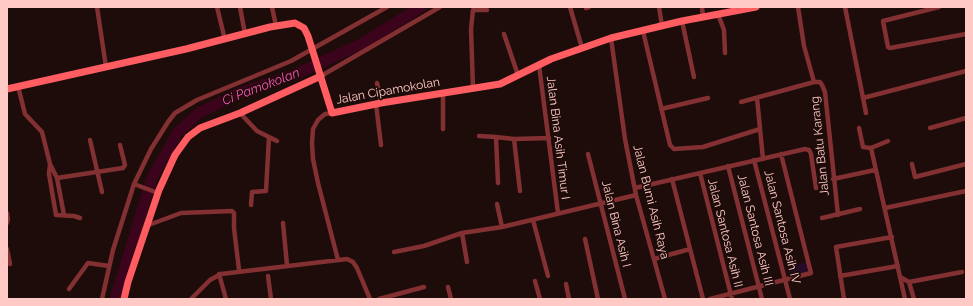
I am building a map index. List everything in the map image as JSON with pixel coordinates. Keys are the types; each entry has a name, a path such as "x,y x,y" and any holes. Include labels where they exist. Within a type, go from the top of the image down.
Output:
{"street":[{"path":"96,7 106,67"},
{"path":"217,7 224,40"},
{"path":"240,7 245,34"},
{"path":"272,7 276,26"},
{"path":"102,299 109,266 137,186 161,132 175,113 184,107 314,52 387,7"},
{"path":"124,299 155,193 175,155 188,137 200,128 240,113 320,73 440,7"},
{"path":"570,7 582,48"},
{"path":"659,7 662,26"},
{"path":"702,7 703,17"},
{"name":"Jalan Cipamokolan","path":"7,89 289,24 299,25 306,32 314,52 332,113 379,103 500,84 539,65 611,38 737,9 756,7"},
{"path":"845,7 866,113"},
{"path":"938,7 883,21 888,47 890,48 966,34"},
{"name":"Jalan Batu Karang","path":"798,8 804,46 814,82"},
{"path":"473,88 471,29 473,10 487,10"},
{"path":"718,14 724,30 725,53"},
{"path":"682,21 694,77"},
{"path":"643,31 670,145 674,148 703,147 760,129"},
{"path":"504,34 518,75"},
{"name":"Jalan Bumi Asih Raya","path":"611,38 624,139 636,194 665,299"},
{"name":"Jalan Bina Asih Timur I","path":"539,65 558,213"},
{"path":"863,98 966,71"},
{"name":"Jalan Batu Karang","path":"741,102 814,82 820,82 824,92 838,214"},
{"path":"377,83 381,145"},
{"path":"18,86 23,110 42,132 50,164 57,178 64,215"},
{"path":"443,93 443,129"},
{"path":"661,110 708,98"},
{"path":"757,98 763,158"},
{"path":"240,113 257,131 277,141"},
{"path":"332,113 325,114 318,120 313,129 312,143 313,160 318,184 338,260"},
{"path":"930,128 966,118"},
{"path":"859,128 864,147 871,148 888,141"},
{"path":"479,136 514,139 549,138"},
{"path":"251,205 252,192 266,191 269,137"},
{"path":"496,137 498,183"},
{"path":"514,139 520,192"},
{"path":"90,140 99,173 102,192"},
{"path":"57,178 99,173 124,167 120,146"},
{"path":"871,148 905,299"},
{"path":"635,188 805,149 809,150 816,188"},
{"name":"Jalan Bina Asih I","path":"588,154 625,299"},
{"path":"710,299 811,273 781,154"},
{"name":"Jalan Santosa Asih IV","path":"754,160 790,299"},
{"path":"50,164 49,174 55,213 58,217 64,215 80,218"},
{"path":"912,164 915,177 966,164"},
{"name":"Jalan Santosa Asih III","path":"728,166 762,299"},
{"path":"833,179 875,170"},
{"name":"Jalan Santosa Asih II","path":"700,173 732,299"},
{"path":"672,179 703,299"},
{"path":"137,186 155,193"},
{"path":"885,208 966,192"},
{"path":"394,252 424,246 462,233 502,227 534,220 636,194"},
{"path":"497,204 502,227"},
{"path":"822,218 860,209"},
{"path":"146,226 181,213 232,211 234,213 234,228 239,270"},
{"path":"7,213 7,223"},
{"path":"534,220 548,276"},
{"path":"283,223 287,265"},
{"path":"462,233 467,262"},
{"path":"844,299 836,247 892,237"},
{"path":"585,239 598,299"},
{"path":"7,249 10,264"},
{"path":"654,259 690,249"},
{"path":"191,299 210,280 219,274 239,270 347,259 353,262 363,279 370,299"},
{"path":"69,289 88,263 109,266"},
{"path":"840,276 898,266"},
{"path":"908,282 962,272"},
{"path":"219,274 226,299"},
{"path":"268,276 271,299"},
{"path":"900,277 908,282 914,299"},
{"path":"535,281 540,299"},
{"path":"566,284 569,299"},
{"path":"448,286 451,299"},
{"path":"379,299 424,287"}],"shaded area":[{"path":"807,262 810,272 790,277 787,267"}],"waterway":[{"name":"Ci Pamokolan","path":"115,299 152,178 178,132 199,113 239,93 294,75 361,44 421,7"}]}
